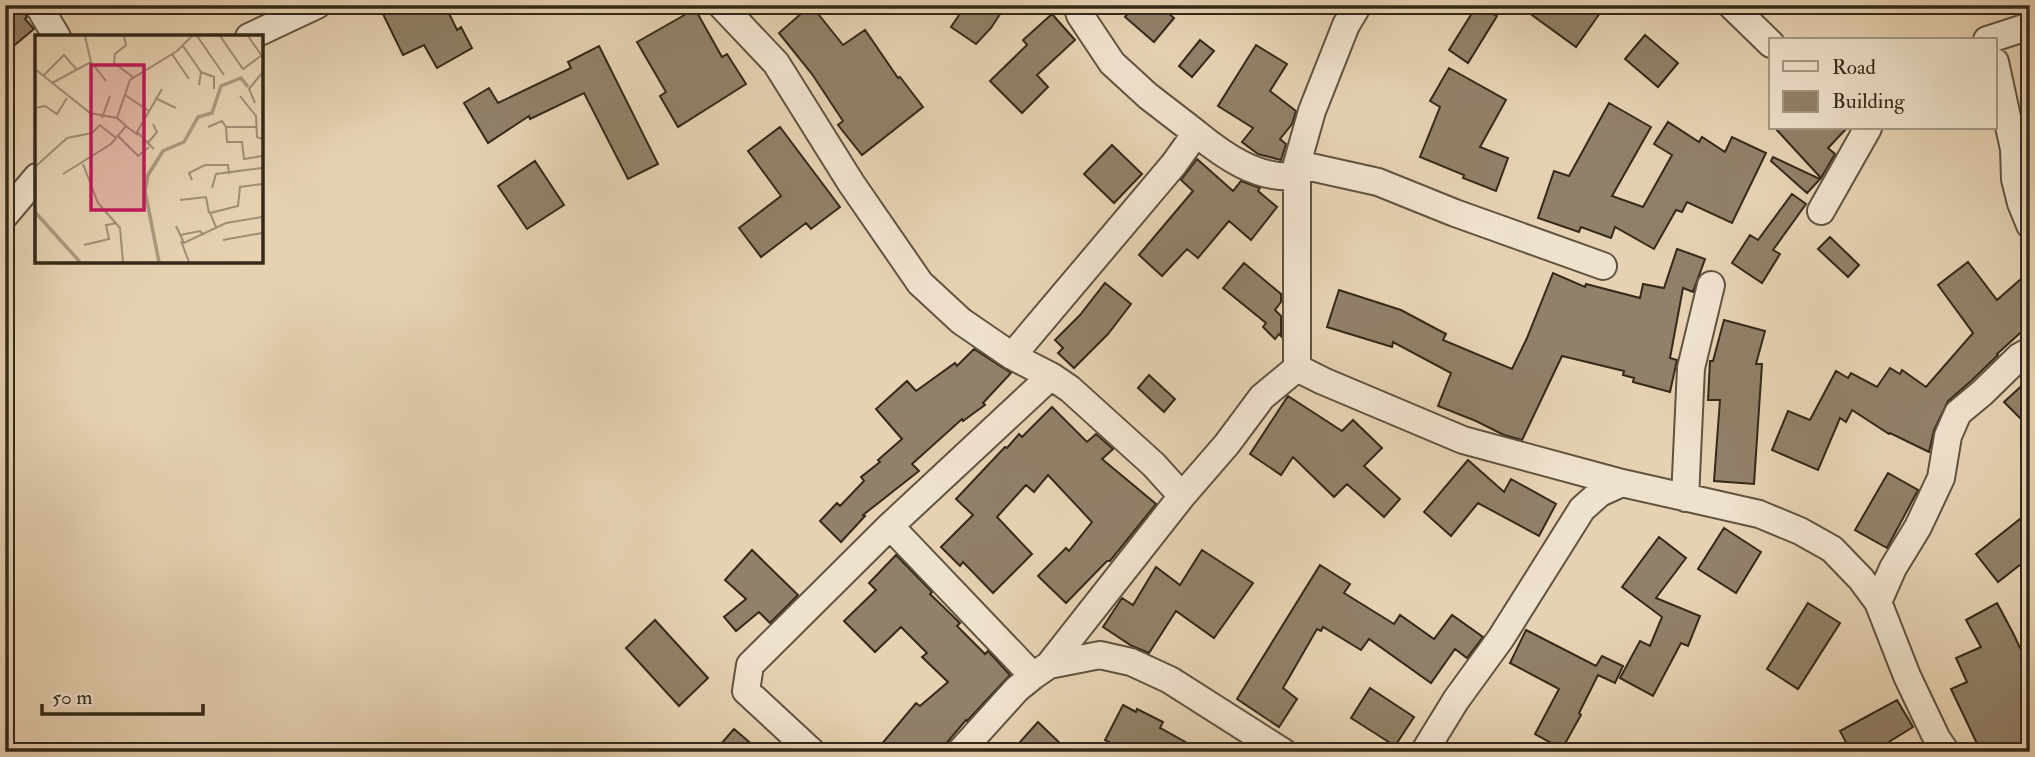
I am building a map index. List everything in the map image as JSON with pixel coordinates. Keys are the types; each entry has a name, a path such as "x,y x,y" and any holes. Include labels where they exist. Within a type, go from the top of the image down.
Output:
{"street":[{"path":"38,5 56,35"},
{"path":"253,35 317,5"},
{"path":"721,5 776,63 851,183 920,283 961,321 1012,356 1070,389 1123,436 1182,496"},
{"path":"1077,5 1080,15 1112,62 1148,96 1223,154 1273,176 1297,170 1378,182 1455,213 1603,266"},
{"path":"1297,368 1297,170 1312,111 1346,25 1358,5"},
{"path":"1731,5 1769,42"},
{"path":"1995,38 2030,26"},
{"path":"1996,67 2014,149 2015,179 2030,225"},
{"path":"1821,211 1863,130"},
{"path":"1012,356 1174,164 1196,133"},
{"path":"5,215 35,179"},
{"path":"1685,498 1691,368 1711,285"},
{"path":"1878,602 1941,478 1948,436 1958,413 2019,357 2030,351"},
{"path":"1297,368 1463,440 1622,483 1759,514 1800,531 1832,550 1861,579 1878,602 1907,676 1937,739 1947,752"},
{"path":"960,752 1017,689 1041,670 1227,444 1262,397 1297,368"},
{"path":"811,752 746,691 750,665 890,526 1051,376"},
{"path":"1424,752 1456,700 1501,638 1581,509 1600,494 1622,483"},
{"path":"890,526 1041,670"},
{"path":"1041,670 1100,655 1130,662 1170,680 1283,752"}],"building":[{"path":"5,5 21,5 27,17 25,19 34,29 5,53"},
{"path":"391,5 445,5 457,30 461,27 472,48 437,68 424,45 403,55 381,10"},
{"path":"811,5 843,45 865,30 898,78 900,77 923,107 862,155 838,125 843,121 812,74 779,33"},
{"path":"966,5 1006,5 991,28 976,44 951,27"},
{"path":"1135,5 1159,5 1174,18 1154,42 1125,17"},
{"path":"1477,5 1497,16 1468,63 1449,50"},
{"path":"1518,5 1590,5 1600,13 1576,47"},
{"path":"695,9 722,57 727,54 746,84 678,127 660,96 666,92 637,42"},
{"path":"1052,14 1075,40 1037,75 1048,87 1022,113 990,81 1027,45 1023,40"},
{"path":"1645,35 1678,63 1658,87 1625,59"},
{"path":"1200,40 1214,51 1192,77 1179,66"},
{"path":"1256,45 1287,64 1270,91 1296,111 1292,124 1280,139 1286,144 1281,160 1258,154 1242,142 1253,128 1218,106"},
{"path":"599,46 658,164 628,179 584,93 530,119 529,116 488,143 464,103 489,88 498,103 571,68 568,62"},
{"path":"1449,68 1506,100 1480,147 1508,158 1496,191 1420,157 1440,107 1430,101"},
{"path":"1609,103 1651,127 1612,196 1643,207 1672,155 1654,144 1668,122 1699,142 1702,137 1725,152 1732,137 1766,153 1732,223 1687,202 1682,212 1676,210 1654,249 1615,227 1611,238 1581,227 1579,232 1538,218 1554,171 1569,176"},
{"path":"780,127 840,207 811,229 806,223 761,257 739,228 781,196 748,151"},
{"path":"1777,130 1845,130 1828,148 1835,154 1821,178"},
{"path":"1112,145 1142,174 1114,203 1084,174"},
{"path":"1773,157 1820,179 1807,193 1771,161"},
{"path":"1197,159 1233,191 1241,181 1260,188 1258,191 1277,207 1251,240 1229,221 1198,258 1187,249 1162,276 1139,255 1193,191 1181,180"},
{"path":"535,161 564,205 527,229 498,186"},
{"path":"1792,194 1806,204 1773,250 1780,254 1762,283 1732,263 1750,235 1758,240"},
{"path":"1830,237 1859,265 1848,277 1818,249"},
{"path":"1677,249 1705,259 1693,292 1683,288 1670,358 1677,360 1670,392 1633,382 1634,378 1623,375 1624,371 1562,356 1522,440 1504,435 1438,406 1451,373 1393,342 1392,347 1327,327 1339,290 1401,310 1446,334 1443,340 1512,369 1553,273 1585,287 1586,284 1640,298 1643,284 1664,288"},
{"path":"1968,262 1997,300 2030,271 2030,324 1948,401 1934,430 1929,452 1889,434 1852,410 1846,422 1840,418 1818,470 1772,450 1788,411 1810,420 1836,371 1848,378 1851,373 1877,387 1890,368 1900,374 1902,370 1926,387 1973,333 1938,285"},
{"path":"1244,263 1281,294 1281,302 1275,310 1281,316 1281,336 1279,334 1275,339 1263,327 1266,323 1223,288"},
{"path":"1105,283 1131,304 1108,334 1074,368 1058,353 1063,348 1055,340 1080,315"},
{"path":"1724,320 1765,331 1756,364 1762,364 1754,484 1714,481 1720,400 1708,400 1710,361 1713,361"},
{"path":"974,349 1011,373 983,403 985,405 963,421 962,419 912,464 919,471 863,515 865,516 841,542 820,521 837,503 840,506 864,481 861,477 902,439 876,409 907,381 916,391 955,363 957,366"},
{"path":"1149,375 1175,399 1164,412 1138,388"},
{"path":"2030,378 2030,428 2004,402"},
{"path":"1288,396 1342,431 1353,420 1382,448 1364,466 1400,499 1384,517 1347,484 1334,497 1293,457 1281,475 1250,454"},
{"path":"1052,407 1087,442 1096,434 1113,449 1102,459 1156,504 1110,561 1066,603 1038,576 1066,548 1069,551 1092,522 1048,475 1034,492 1026,485 997,517 1032,554 993,593 963,562 960,566 941,547 973,515 956,499 1005,447 1019,434 1022,437"},
{"path":"1468,460 1504,492 1511,479 1556,504 1539,536 1478,503 1451,536 1424,512"},
{"path":"1888,473 1918,490 1887,548 1855,530"},
{"path":"2030,511 2030,557 1998,582 1976,554"},
{"path":"1724,528 1761,552 1736,593 1698,569"},
{"path":"1659,537 1686,558 1656,598 1700,616 1688,646 1681,643 1653,696 1620,678 1640,641 1650,646 1662,617 1622,587"},
{"path":"752,550 798,595 770,623 759,612 736,631 724,617 746,599 725,580"},
{"path":"1202,550 1253,583 1214,638 1176,611 1149,653 1132,646 1103,627 1122,598 1133,605 1156,567 1180,585"},
{"path":"896,555 960,623 957,626 985,654 988,651 1010,675 939,752 875,752 916,703 920,706 948,682 922,657 927,653 901,627 875,652 844,621 876,590 869,583"},
{"path":"1320,565 1350,584 1344,593 1394,624 1400,615 1434,639 1452,615 1483,637 1467,658 1455,649 1431,683 1369,639 1361,650 1323,627 1321,631 1317,629 1283,688 1297,699 1279,727 1237,699"},
{"path":"1808,603 1840,623 1798,689 1767,669"},
{"path":"1997,603 2030,669 2030,752 1981,752 1951,689 1967,682 1956,658 1981,647 1966,620"},
{"path":"655,620 708,678 679,706 626,648"},
{"path":"1526,630 1596,666 1602,656 1623,666 1615,683 1598,675 1579,713 1581,715 1562,749 1535,734 1559,689 1510,663"},
{"path":"1370,688 1414,717 1395,746 1351,718"},
{"path":"1897,700 1913,727 1884,745 1887,752 1851,752 1840,731"},
{"path":"1123,705 1163,722 1160,728 1203,752 1128,752 1105,740"},
{"path":"1038,722 1069,752 1011,752"},
{"path":"734,729 761,752 714,752"}]}
